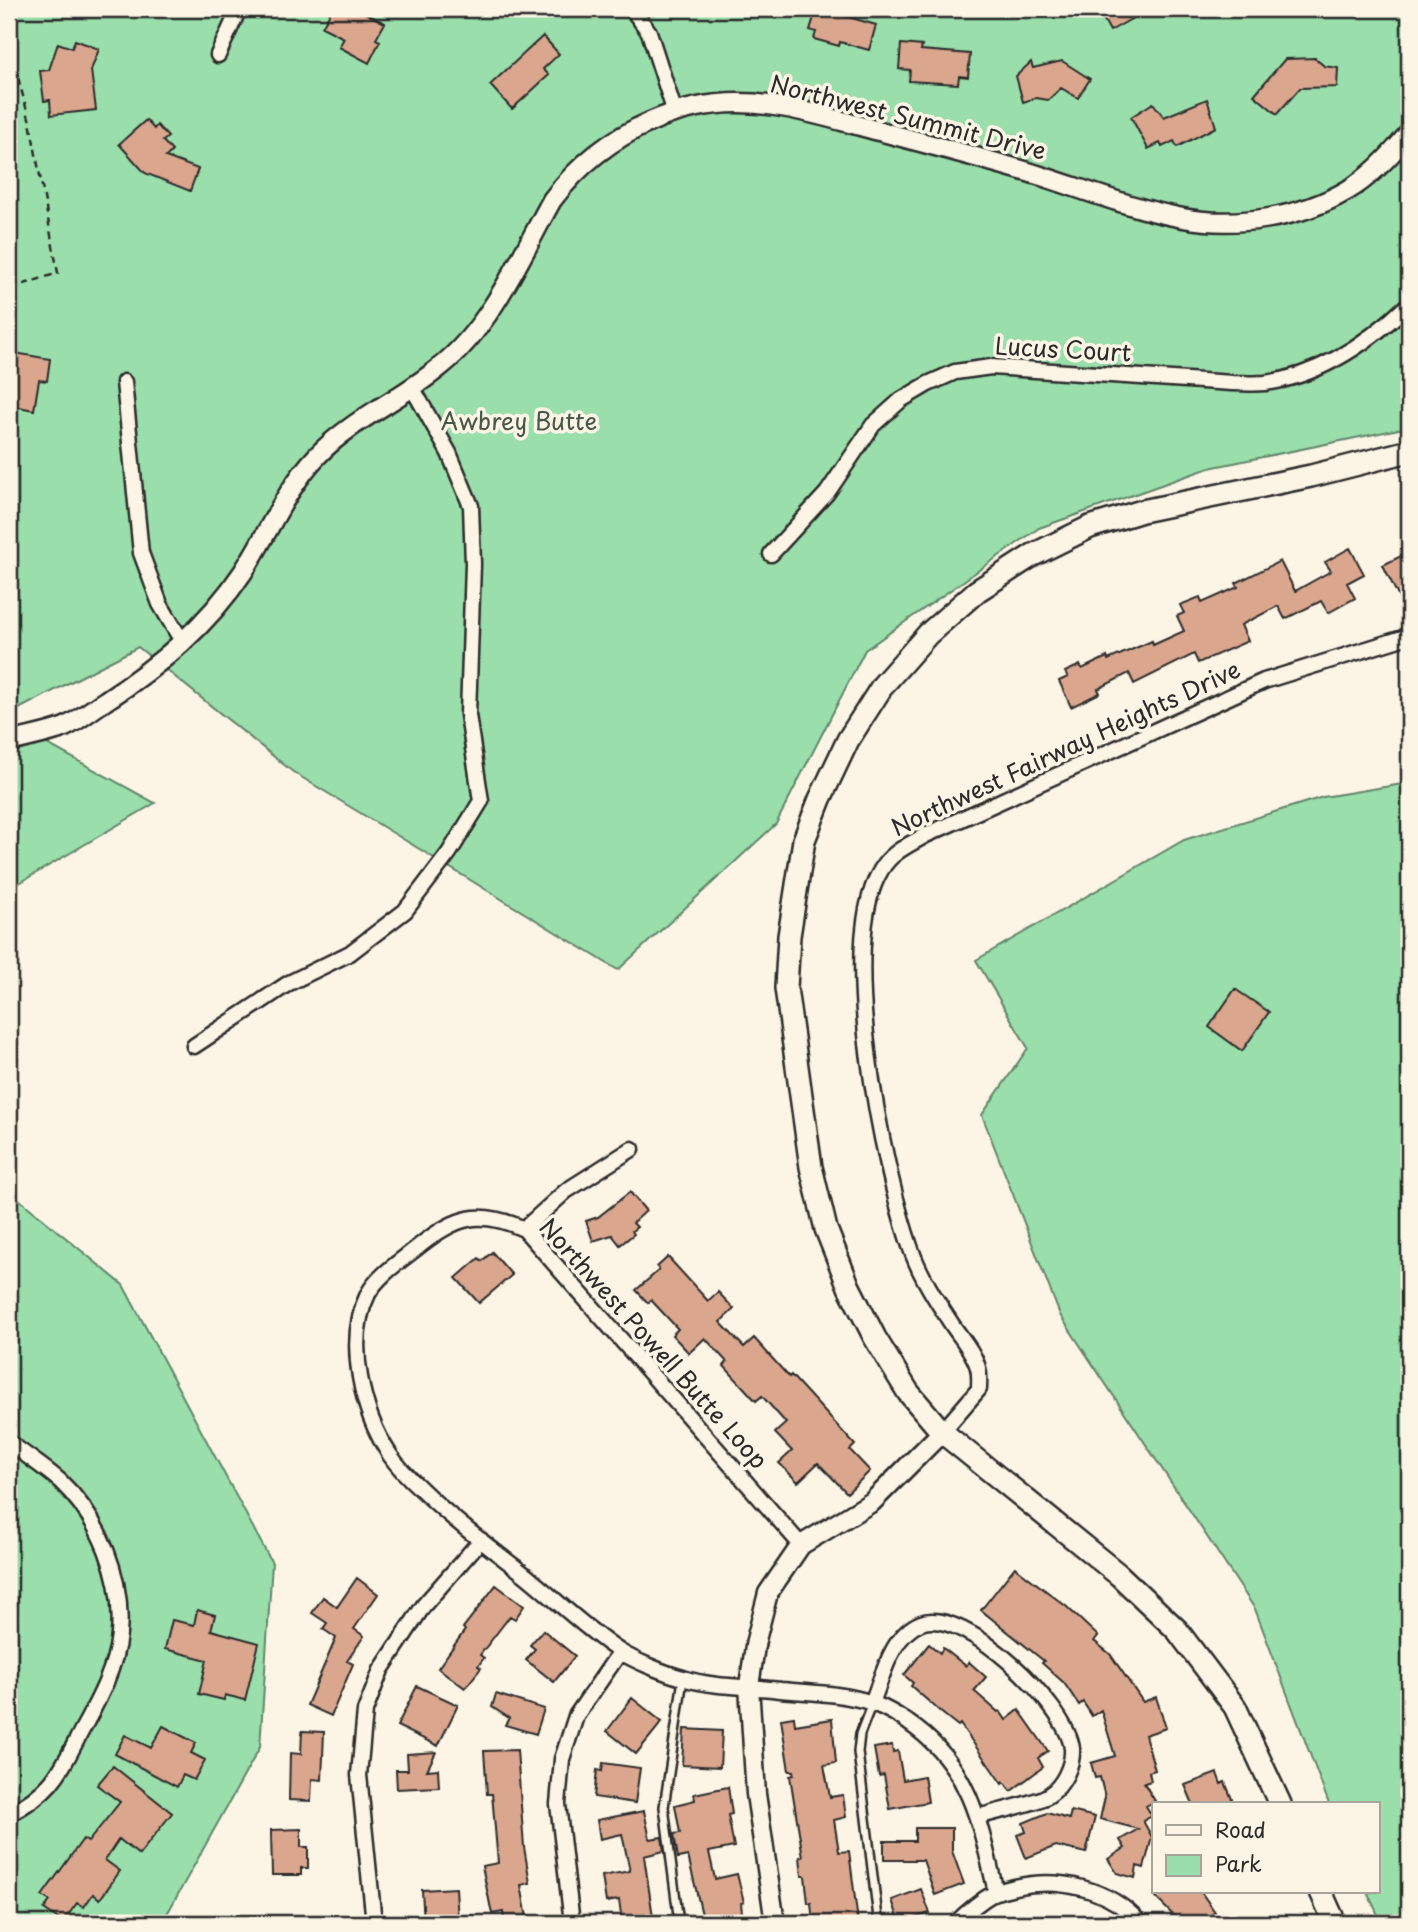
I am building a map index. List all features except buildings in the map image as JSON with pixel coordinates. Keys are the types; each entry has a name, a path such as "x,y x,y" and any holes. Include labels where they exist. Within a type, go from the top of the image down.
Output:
{"main road":[{"path":"1279,1802 1235,1707 1177,1630 1119,1575 942,1432 908,1392 875,1338 849,1287 826,1229 811,1167 786,988 789,936 804,840 848,740 892,674 928,634 977,590 1033,555 1090,527 1142,511 1311,476 1409,451"},
{"path":"1322,1894 1335,1923"}],"street":[{"path":"218,55 239,9"},
{"path":"632,9 649,32 675,113"},
{"name":"Northwest Summit Drive","path":"9,742 64,727 126,687 183,643 215,611 244,571 285,499 316,457 348,429 441,366 467,342 485,317 552,200 599,152 628,131 675,113 716,104 775,106 1040,176 1136,208 1186,219 1233,221 1266,218 1302,209 1348,190 1377,168 1409,132"},
{"name":"Lucus Court","path":"771,554 827,493 873,425 901,400 955,372 991,367 1264,383 1289,377 1336,359 1388,324 1409,304"},
{"path":"124,382 141,552 160,604 183,643"},
{"path":"194,1046 289,983 350,953 405,911 449,853 481,801 468,715 473,564 471,506 449,453 412,387"},
{"name":"Northwest Fairway Heights Drive","path":"942,1432 979,1390 978,1368 937,1303 911,1250 887,1168 862,1003 864,926 871,893 880,870 895,852 926,835 1264,681 1409,636"},
{"path":"524,1229 566,1191 632,1149"},
{"name":"Northwest Powell Butte Loop","path":"801,1545 524,1229 500,1219 484,1217 460,1221 437,1232 387,1272 369,1292 357,1335 359,1371 366,1406 391,1457 421,1490 620,1651 683,1679 722,1686 749,1686 843,1696 872,1703 898,1714 930,1739 950,1761 967,1787 978,1817 996,1892"},
{"path":"775,1923 756,1794 749,1686 756,1640 768,1593 801,1545 872,1502 942,1432"},
{"path":"9,1442 59,1480 82,1506 103,1541 120,1602 119,1636 112,1668 95,1706 56,1778 35,1800 9,1814"},
{"path":"374,1923 359,1775 365,1711 381,1670 424,1605 481,1540"},
{"path":"872,1703 896,1645 908,1630 922,1622 938,1620 958,1626 985,1643 1032,1684 1067,1733 1072,1748 1070,1765 1062,1783 1049,1796 978,1817"},
{"path":"572,1923 558,1804 562,1759 576,1716 620,1651"},
{"path":"956,1923 968,1911 996,1892 1025,1885 1051,1884 1077,1886 1107,1898 1140,1923"}],"lane":[{"path":"679,1923 664,1807 683,1679"},
{"path":"872,1703 860,1734 858,1752 880,1923"}],"path":[{"path":"9,44 30,122 58,274 9,289"}],"green space":[{"name":"Awbrey Butte","path":"9,9 1409,9 1409,427 1209,468 1039,528 865,650 776,824 618,970 293,772 138,647 9,714"},
{"path":"9,723 155,803 9,889"},
{"path":"1409,783 1409,1923 1382,1923 1368,1894 1380,1894 1380,1802 1328,1802 1255,1609 1060,1315 982,1115 1028,1048 976,960 1184,840 1323,797"},
{"path":"9,1191 123,1285 272,1563 260,1747 162,1923 9,1923"}]}
